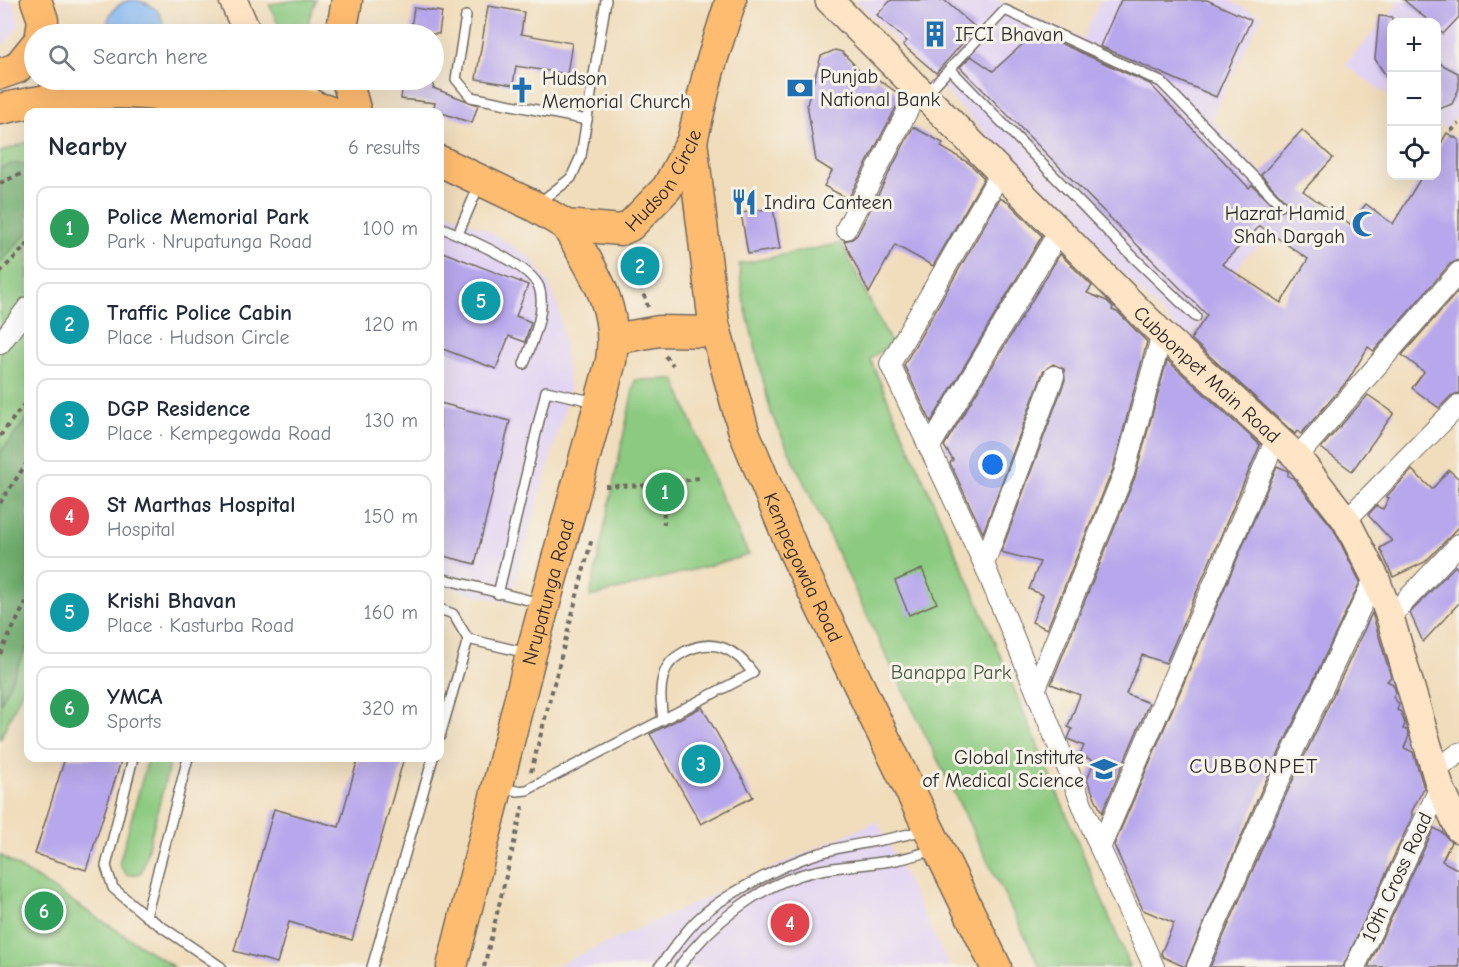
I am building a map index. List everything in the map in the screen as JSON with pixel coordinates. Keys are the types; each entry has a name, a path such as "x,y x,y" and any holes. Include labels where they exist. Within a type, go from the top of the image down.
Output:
{"main road":[{"path":"36,0 42,24"},
{"path":"343,24 347,0"},
{"name":"Hudson Circle","path":"566,225 621,230 630,226 667,188 692,141 709,70 731,0"},
{"path":"0,75 17,68 24,59"},
{"path":"350,90 356,108"},
{"path":"0,108 59,98 114,93 178,96 224,107 271,101 312,108"},
{"name":"Kempegowda Road","path":"692,141 716,332 744,432 794,552 996,967"},
{"path":"444,163 534,206 566,225"},
{"name":"Nrupatunga Road","path":"452,967 614,339 606,294 566,225"},
{"path":"614,339 659,331 716,332"}],"street":[{"path":"233,0 244,24"},
{"name":"Cubbonpet Main Road","path":"829,0 1162,334 1297,457 1346,520 1375,577 1390,616 1438,778 1459,829"},
{"path":"296,90 321,108"},
{"path":"846,229 922,92"},
{"path":"1001,172 890,364 984,564 1100,848 1154,967"},
{"path":"930,448 1059,231"},
{"path":"1297,457 1459,272"},
{"path":"0,344 24,312"},
{"path":"1036,688 1124,473 1162,334"},
{"path":"984,564 1054,376"},
{"path":"1346,520 1459,405"},
{"path":"1100,848 1276,439"},
{"path":"1390,616 1459,544"},
{"path":"1197,967 1272,796 1375,577"},
{"path":"1438,778 1459,753"},
{"name":"10th Cross Road","path":"1355,967 1438,778"}],"lane":[{"path":"534,206 571,178 581,156 606,0"},
{"path":"922,92 951,70 1005,10 1161,82 1281,205"},
{"path":"466,16 456,79 471,97 587,120"},
{"path":"951,70 1125,249 1196,317"},
{"path":"458,234 481,181"},
{"path":"444,228 483,245 526,271 539,286 540,311 524,364"},
{"path":"498,594 546,391 599,403"},
{"path":"444,579 545,605"},
{"path":"444,611 453,614 468,639 531,654"},
{"path":"444,722 468,639"},
{"path":"498,785 517,792 527,789 663,720 753,673 743,658 724,647 702,644 673,658 664,672 660,694 663,720"},
{"path":"132,762 106,866 113,888 146,916 221,967"},
{"path":"146,916 187,762"},
{"path":"372,967 432,762"},
{"path":"659,967 696,921 714,906 816,854 898,839 932,839"},
{"path":"679,967 701,938 724,917 756,898 800,876 816,871 892,861 932,839"},
{"path":"750,886 756,898"}],"path":[{"path":"1451,131 1459,124"},
{"path":"0,183 24,173"},
{"path":"0,273 24,248"},
{"path":"632,251 648,263 648,270 639,281 643,298 650,310"},
{"path":"0,436 24,404"},
{"path":"0,503 24,467"},
{"path":"602,498 608,476"},
{"path":"605,486 663,485 703,477"},
{"path":"663,485 664,525"},
{"path":"484,967 593,531"},
{"path":"0,654 24,606"}],"shaded area":[{"path":"0,0 13,2 20,24 0,50"},
{"path":"856,0 997,0 1083,39 1100,0 1228,0 1262,16 1211,119 1296,211 1273,237 1246,256 1188,340"},
{"path":"1394,0 1459,0 1459,113 1446,129 1441,126 1441,18 1387,18 1387,94 1345,65 1398,4"},
{"path":"444,211 489,231 530,257 549,284 559,309 570,390 509,603 444,586"},
{"path":"877,821 950,967 553,967"}],"green space":[{"path":"316,0 309,24 278,24 269,4"},
{"path":"24,143 24,686 0,740 0,152"},
{"path":"13,164 24,164 24,236 0,263 0,168"},
{"name":"Banappa Park","path":"841,243 891,343 870,359 977,600 1130,967 1040,967 881,645 771,413 743,297 739,264"},
{"path":"675,379 720,495 749,555 590,597 635,380"},
{"path":"24,423 24,653 0,705 0,453"},
{"path":"147,762 170,762 142,871 138,874 127,875 119,864"},
{"path":"0,855 174,967 0,967"}],"water":[{"path":"129,0 144,2 155,9 163,24 108,24 111,13 119,5"}],"building":[{"name":"IFCI Bhavan","path":"891,0 944,0 976,28 936,73 903,45 907,41 877,15"},
{"path":"1121,0 1207,0 1251,20 1216,97 1100,46"},
{"path":"1404,0 1459,0 1459,17 1443,34 1441,18 1425,18"},
{"path":"488,6 524,12 521,34 572,43 567,74 516,66 513,85 476,79"},
{"path":"414,8 442,12 440,24 412,24"},
{"path":"1379,16 1392,17 1387,18 1387,77 1375,59"},
{"path":"1036,32 1150,84 1249,188 1252,185 1280,212 1286,209 1287,203 1261,175 1302,130 1333,158 1303,191 1350,224 1366,204 1393,224 1420,180 1441,180 1441,143 1447,133 1459,140 1459,260 1450,264 1374,351 1368,347 1349,379 1301,434 1297,431 1295,434 1191,339 1207,315 960,67 971,56 993,71","holes":["1260,226 1308,259 1281,303 1222,264"]},
{"path":"835,50 842,52 873,84 876,78 902,96 848,199 824,186 832,171 816,161 807,104 821,56"},
{"path":"1441,64 1458,73 1459,88 1452,104 1441,108"},
{"path":"402,90 438,90 478,105 472,123 444,114 444,108 434,108 435,103 401,99"},
{"path":"913,127 943,143 941,147 969,163 984,178 933,266 895,245 869,293 844,241 857,235"},
{"path":"1000,198 1009,203 1042,236 931,422 904,365"},
{"path":"773,208 780,249 748,254 741,213"},
{"path":"444,253 528,285 516,316 531,322 525,342 509,336 496,369 444,350"},
{"path":"1060,254 1092,286 1087,293 1107,301 1113,307 1112,310 1119,313 1147,342 1113,469 1047,629 1032,622 1043,595 1029,589 1040,562 1001,552 1065,380 1064,369 1053,364 1043,372 983,533 950,463 953,460 944,446"},
{"path":"1459,290 1459,393 1451,396 1439,408 1412,388 1424,372 1402,355"},
{"path":"1167,360 1260,445 1166,663 1142,655 1126,694 1149,703 1102,813 1087,780 1094,761 1080,755 1084,746 1068,739 1072,729 1068,727 1080,695 1051,684 1135,477"},
{"path":"1368,395 1394,413 1352,471 1321,448"},
{"path":"444,404 510,421 475,564 444,556"},
{"path":"1277,466 1288,471 1288,476 1293,478 1333,528 1360,582 1261,791 1185,967 1163,957 1161,953 1174,923 1143,910 1114,845"},
{"path":"1412,470 1432,489 1449,470 1459,479 1459,527 1425,562 1393,577 1380,548 1392,541 1368,515 1376,506 1383,509 1389,498 1386,497"},
{"path":"1455,566 1459,570 1459,603 1423,642 1410,613"},
{"path":"922,569 937,603 909,615 895,581"},
{"path":"1372,613 1391,677 1387,681 1393,684 1396,692 1393,697 1399,704 1397,710 1401,712 1405,724 1403,729 1407,730 1409,736 1404,748 1413,752 1424,788 1412,811 1412,817 1343,967 1210,967 1283,801"},
{"path":"702,707 753,797 701,824 650,734"},
{"path":"64,762 121,762 86,870 35,854"},
{"path":"357,762 403,762 352,940 289,922 277,963 234,951 274,809 339,827"},
{"path":"1434,828 1443,833 1451,842 1442,861 1459,870 1459,967 1368,967"}],"place":[{"name":"IFCI Bhavan","path":"935,34"},
{"name":"Punjab National Bank","path":"800,88"},
{"name":"Hudson Memorial Church","path":"522,90"},
{"name":"Indira Canteen","path":"744,202"},
{"name":"Hazrat Hamid Shah Dargah","path":"1365,224"},
{"name":"Traffic Police Cabin","path":"640,266"},
{"name":"Krishi Bhavan","path":"481,301"},
{"name":"Police Memorial Park","path":"665,492"},
{"name":"DGP Residence","path":"701,764"},
{"name":"Global Institute of Medical Science","path":"1104,769"},
{"name":"YMCA","path":"44,911"},
{"name":"St Marthas Hospital","path":"790,923"}],"district":[{"name":"CUBBONPET","path":"1254,766"}]}
